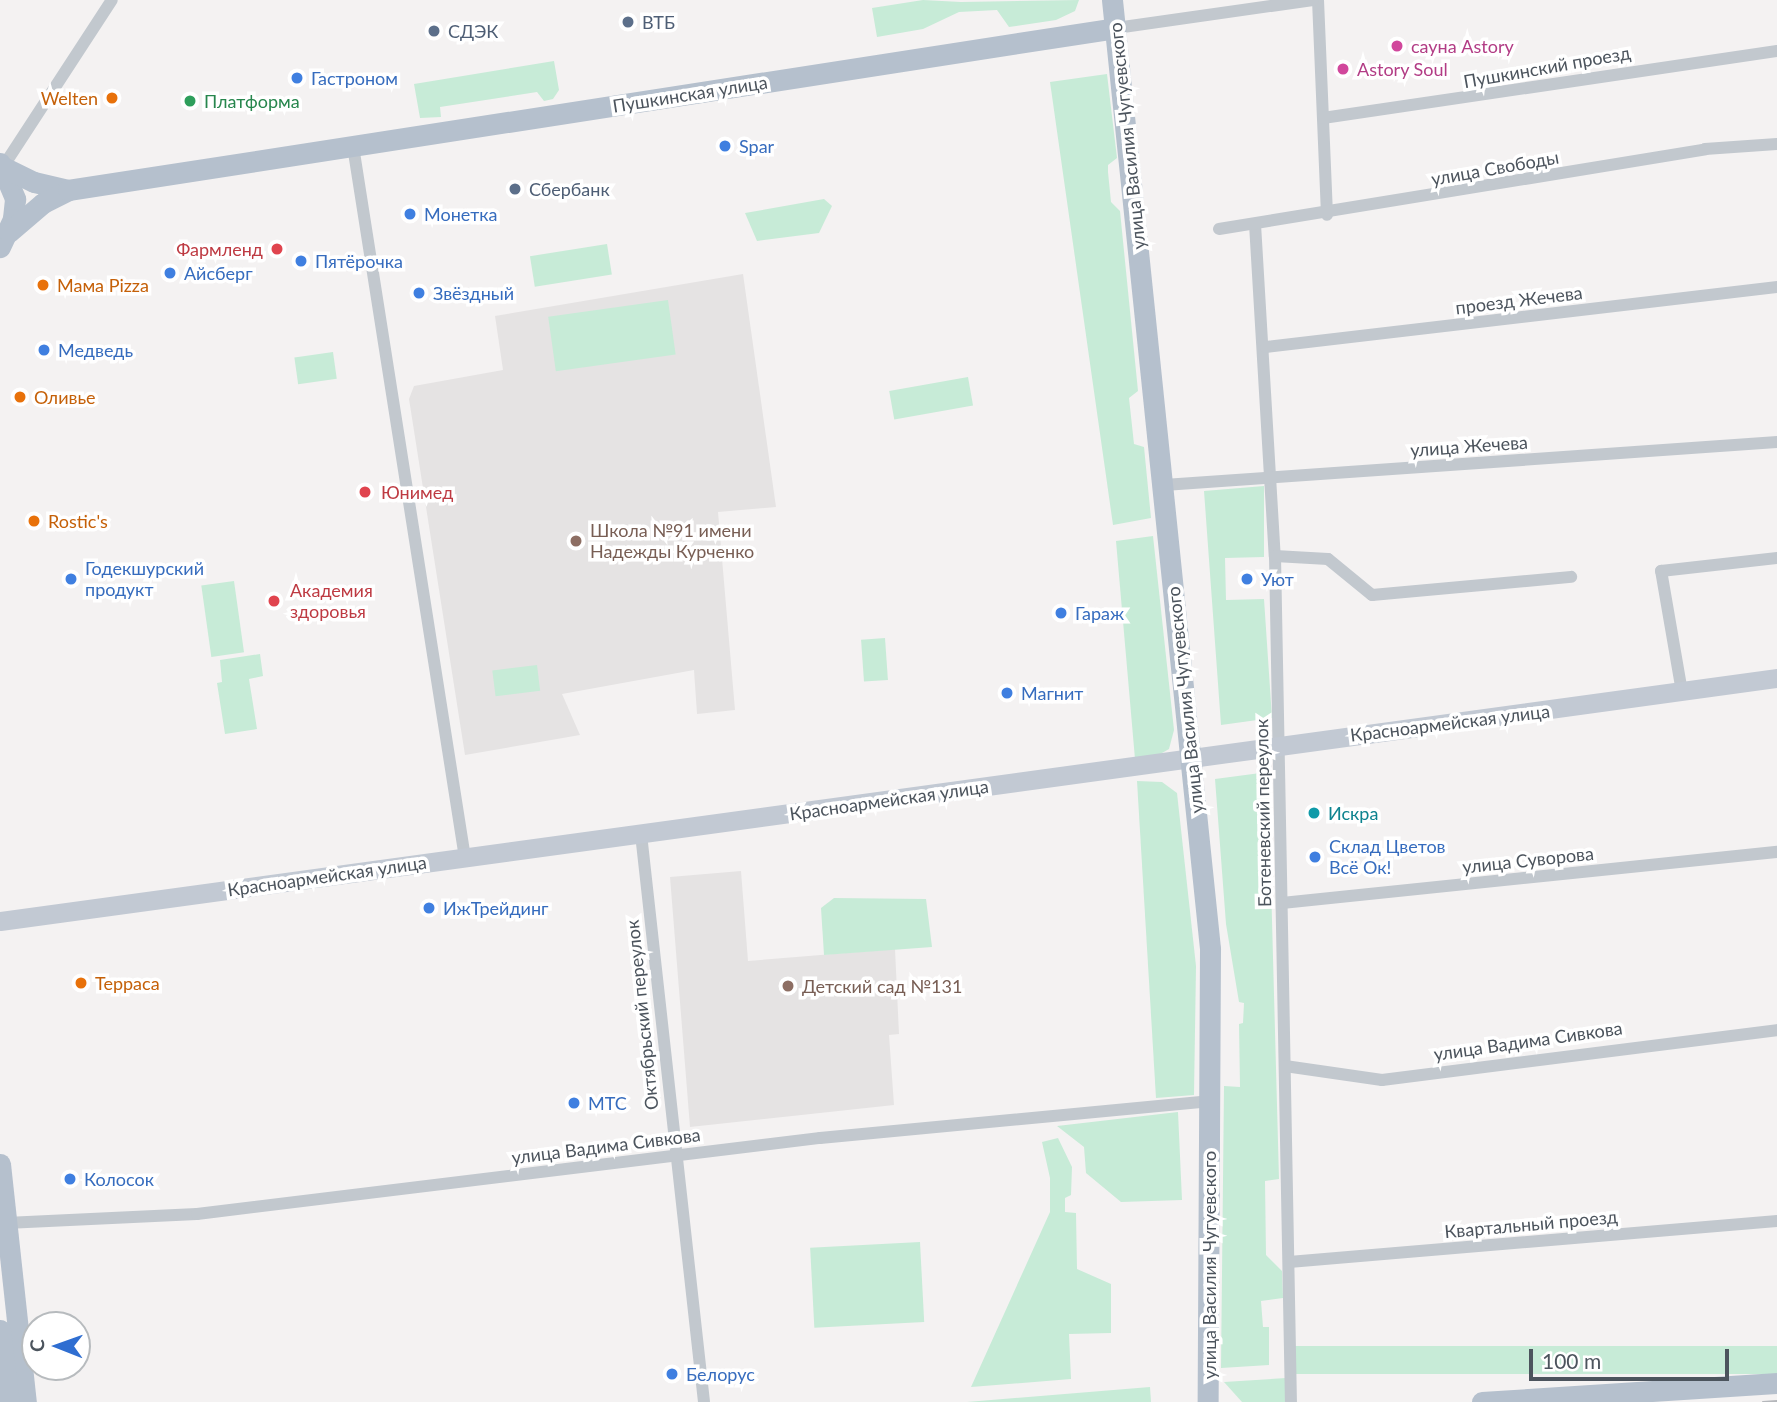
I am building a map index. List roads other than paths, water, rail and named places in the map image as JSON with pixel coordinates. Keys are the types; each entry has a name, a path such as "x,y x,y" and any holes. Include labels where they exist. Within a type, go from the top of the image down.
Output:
{"main road":[{"name":"улица Василия Чугуевского","path":"1112,0 1193,758 1210,949 1208,1402"},
{"name":"Пушкинская улица","path":"4,239 43,203 68,190 1116,27"},
{"name":"Пушкинская улица","path":"2,165 34,182 68,190"},
{"path":"2,165 15,199 4,239"},
{"path":"0,1164 26,1402"},
{"path":"0,1330 9,1402"},
{"path":"1482,1402 1777,1383"}],"street":[{"path":"2,165 112,0"},
{"path":"1315,0 1327,215"},
{"name":"Пушкинская улица","path":"1116,27 1315,0"},
{"name":"Пушкинский проезд","path":"1323,118 1777,51"},
{"name":"улица Свободы","path":"1219,229 1327,215 1705,149 1777,144"},
{"path":"353,146 465,858"},
{"name":"Ботеневский переулок","path":"1255,225 1266,347 1275,556 1290,1402"},
{"name":"проезд Жечева","path":"1266,347 1777,287"},
{"name":"улица Жечева","path":"1164,485 1777,442"},
{"path":"1275,556 1328,559 1372,595 1571,576"},
{"path":"1682,692 1661,571 1777,558"},
{"name":"Красноармейская улица","path":"0,921 1777,678"},
{"name":"Октябрьский переулок","path":"641,834 674,1155 704,1402"},
{"name":"улица Суворова","path":"1282,903 1777,852"},
{"name":"улица Вадима Сивкова","path":"1285,1066 1382,1080 1777,1030"},
{"name":"улица Вадима Сивкова","path":"6,1223 197,1214 674,1155 1121,1106 1211,1101"},
{"name":"Квартальный проезд","path":"1289,1262 1777,1221"}],"tram line":[{"path":"1763,1402 1777,1401"}],"place":[{"name":"ВТБ","path":"628,22"},
{"name":"СДЭК","path":"434,31"},
{"name":"сауна Astory","path":"1397,46"},
{"name":"Astory Soul","path":"1343,69"},
{"name":"Гастроном","path":"297,78"},
{"name":"Welten","path":"112,98"},
{"name":"Платформа","path":"190,101"},
{"name":"Spar","path":"725,146"},
{"name":"Сбербанк","path":"515,189"},
{"name":"Монетка","path":"410,214"},
{"name":"Фармленд","path":"277,249"},
{"name":"Пятёрочка","path":"301,261"},
{"name":"Айсберг","path":"170,273"},
{"name":"Мама Pizza","path":"43,285"},
{"name":"Звёздный","path":"419,293"},
{"name":"Медведь","path":"44,350"},
{"name":"Оливье","path":"20,397"},
{"name":"Юнимед","path":"365,492"},
{"name":"Rostic's","path":"34,521"},
{"name":"Школа №91 имени Надежды Курченко","path":"576,541"},
{"name":"Годекшурский продукт","path":"71,579"},
{"name":"Уют","path":"1247,579"},
{"name":"Академия здоровья","path":"274,601"},
{"name":"Гараж","path":"1061,613"},
{"name":"Магнит","path":"1007,693"},
{"name":"Искра","path":"1314,813"},
{"name":"Склад Цветов Всё Ок!","path":"1315,857"},
{"name":"ИжТрейдинг","path":"429,908"},
{"name":"Терраса","path":"81,983"},
{"name":"Детский сад №131","path":"788,986"},
{"name":"МТС","path":"574,1103"},
{"name":"Колосок","path":"70,1179"},
{"name":"Белорус","path":"672,1374"}]}
